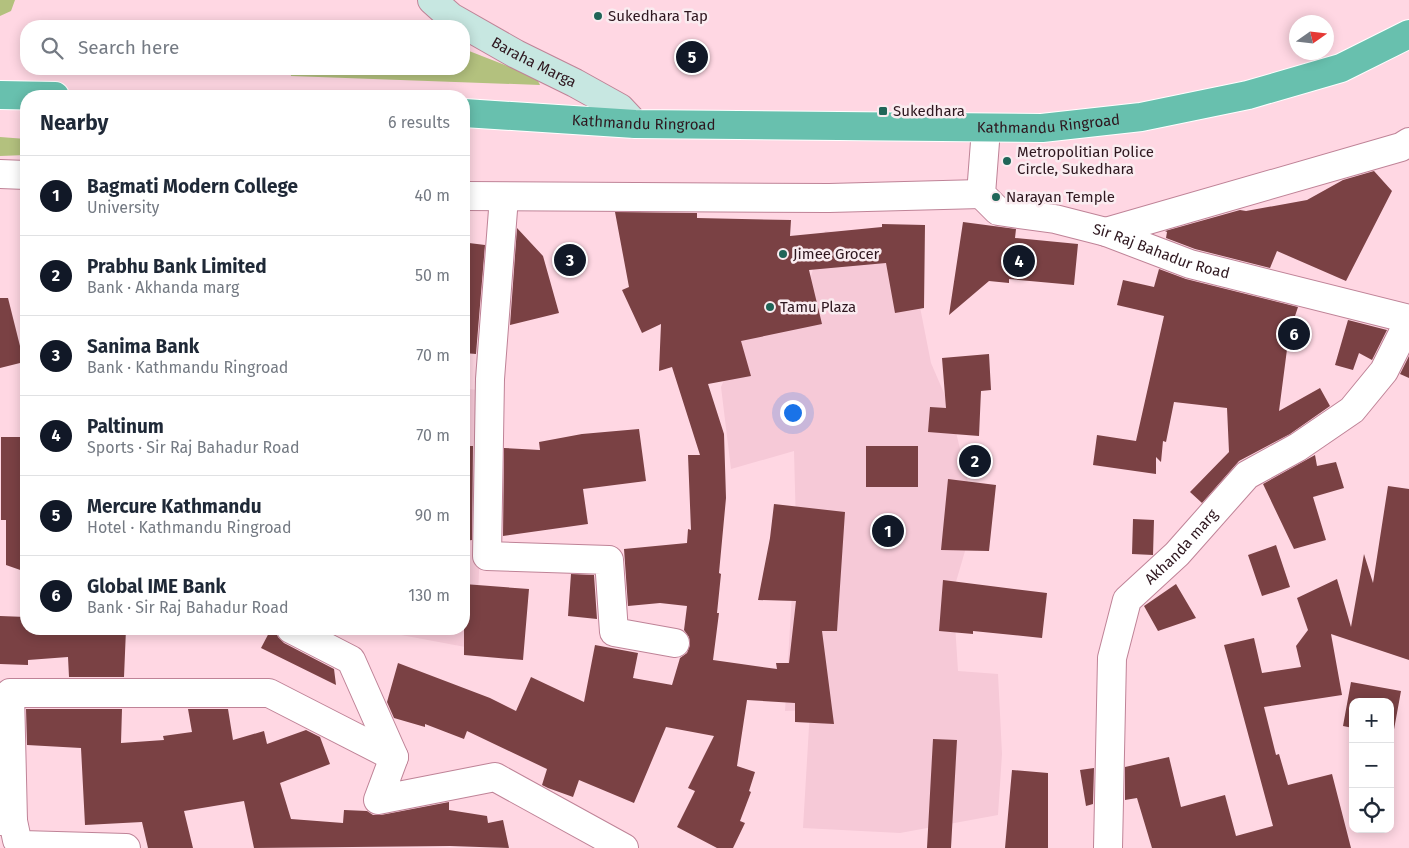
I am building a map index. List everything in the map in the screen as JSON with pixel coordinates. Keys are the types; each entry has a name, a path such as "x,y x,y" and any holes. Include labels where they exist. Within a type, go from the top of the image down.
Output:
{"highway":[{"name":"Kathmandu Ringroad","path":"470,114 635,124 812,124 986,130 1042,128 1141,117 1248,95 1341,68 1409,34"},
{"path":"0,95 20,95"}],"main road":[{"name":"Baraha Marga","path":"432,0 456,20"},
{"name":"Baraha Marga","path":"470,28 516,54 575,82 620,108 635,124"}],"street":[{"path":"470,196 829,198 981,194 986,130"},
{"path":"1106,232 1401,147 1409,142"},
{"path":"0,174 20,176"},
{"name":"Sir Raj Bahadur Road","path":"981,194 998,211 1055,219 1106,232 1190,264 1409,320"},
{"path":"504,197 490,379 487,556 609,560 614,632 675,643"},
{"name":"Akhanda marg","path":"1108,848 1112,658 1127,600 1177,554 1247,475 1298,447 1352,410 1384,371 1409,320"},
{"path":"303,635 351,660 394,757 378,800 495,777 624,848"},
{"path":"126,848 22,845 17,840 7,821 10,693 269,693 394,757"}],"shaded area":[{"path":"825,231 907,241 931,363 950,407 981,537 965,551 953,592 958,671 998,674 1002,754 998,815 900,833 803,828 810,710 785,711 796,526 794,451 731,469 721,387 749,322 801,308"},
{"path":"470,389 486,390 476,649 401,635 470,635"}],"green space":[{"path":"0,0 15,0 11,11 0,16"},
{"path":"470,51 536,77 540,85 291,76 470,75"},
{"path":"0,137 20,139 20,155 0,156"}],"building":[{"path":"1374,171 1392,191 1346,281 1277,251 1270,268 1195,249 1166,238 1167,232 1165,231 1240,210 1246,211 1307,200 1343,180"},
{"path":"615,212 697,213 697,218 791,220 790,236 882,227 882,224 925,225 924,308 895,313 886,263 809,270 822,324 741,341 751,376 708,384 724,434 726,498 719,573 721,574 717,613 719,613 713,660 777,669 776,663 789,663 796,601 758,600 770,538 774,504 845,512 837,631 822,631 834,724 795,722 795,703 747,700 737,766 755,772 749,791 751,792 740,821 745,823 733,848 717,848 677,827 695,791 688,788 714,736 666,727 634,803 579,780 573,797 542,785 547,769 467,731 464,739 425,724 425,727 394,718 387,702 398,663 490,698 516,711 531,677 584,702 595,645 638,653 633,678 672,685 680,658 687,653 690,645 689,637 684,630 687,606 660,603 628,606 624,549 687,543 688,529 691,530 688,455 700,455 672,367 659,371 661,324 642,333 622,290 629,287"},
{"path":"963,222 1016,229 1015,238 1078,244 1074,285 1009,279 1009,283 989,281 949,315"},
{"path":"517,228 543,256 559,313 510,325"},
{"path":"470,243 485,245 476,354 470,354"},
{"path":"1159,269 1186,279 1298,307 1289,334 1279,411 1320,388 1330,406 1290,434 1239,461 1202,503 1190,492 1229,452 1227,408 1174,402 1166,442 1163,441 1161,462 1156,457 1156,474 1093,465 1097,435 1136,441 1164,316 1117,305 1123,280 1154,287"},
{"path":"0,298 8,298 20,346 20,363 0,368"},
{"path":"1348,320 1387,330 1372,360 1359,353 1353,370 1335,365"},
{"path":"989,354 991,390 981,391 979,436 928,432 930,407 946,408 942,358"},
{"path":"1409,356 1409,378 1400,374"},
{"path":"639,429 646,481 583,489 588,524 503,536 504,448 540,450 539,442 582,434"},
{"path":"1,437 20,437 20,570 6,565 6,520 1,520"},
{"path":"470,446 473,446 472,540 470,540"},
{"path":"866,446 918,446 918,487 866,487"},
{"path":"1315,455 1317,466 1336,462 1344,488 1313,497 1326,540 1294,549 1263,484"},
{"path":"948,479 996,485 989,551 941,550"},
{"path":"1388,486 1409,489 1409,660 1331,634 1342,695 1264,707 1276,755 1279,754 1288,785 1332,774 1351,848 1152,848 1137,798 1125,800 1125,767 1169,757 1181,807 1225,795 1236,836 1273,826 1224,645 1254,638 1262,673 1301,667 1296,646 1308,630 1297,598 1337,579 1351,627 1364,554 1373,583"},
{"path":"1133,519 1154,520 1153,555 1132,554"},
{"path":"1276,545 1290,587 1262,596 1248,555"},
{"path":"571,574 594,575 597,619 568,616"},
{"path":"943,580 1047,593 1042,638 973,631 973,634 939,631"},
{"path":"470,584 529,589 523,660 464,655 464,635 470,635"},
{"path":"1176,584 1196,618 1158,631 1144,606"},
{"path":"0,616 20,617 20,635 126,635 124,677 69,677 68,657 28,660 28,665 0,664"},
{"path":"268,635 277,635 284,643 334,669 336,685 261,648"},
{"path":"1351,682 1401,691 1394,730 1394,698 1349,698 1349,727 1343,726"},
{"path":"26,709 122,709 121,743 164,740 163,736 192,732 188,709 228,709 233,740 264,731 267,744 306,730 320,737 330,764 280,783 291,819 343,823 344,810 367,811 373,815 381,815 449,802 449,810 487,816 488,823 503,820 509,848 450,846 254,848 244,801 184,811 193,848 148,848 142,822 85,825 81,748 27,745"},
{"path":"933,739 957,740 951,848 927,848"},
{"path":"1094,768 1093,804 1086,806 1080,770"},
{"path":"1012,770 1048,773 1048,848 1005,848"}],"place":[{"name":"Sukedhara Tap","path":"598,16"},
{"name":"Mercure Kathmandu","path":"692,57"},
{"name":"Sukedhara","path":"883,111"},
{"name":"Metropolitian Police Circle, Sukedhara","path":"1007,161"},
{"name":"Narayan Temple","path":"996,197"},
{"name":"Jimee Grocer","path":"783,254"},
{"name":"Sanima Bank","path":"570,260"},
{"name":"Paltinum","path":"1019,261"},
{"name":"Tamu Plaza","path":"770,307"},
{"name":"Global IME Bank","path":"1294,334"},
{"name":"Prabhu Bank Limited","path":"975,461"},
{"name":"Bagmati Modern College","path":"888,531"}]}
